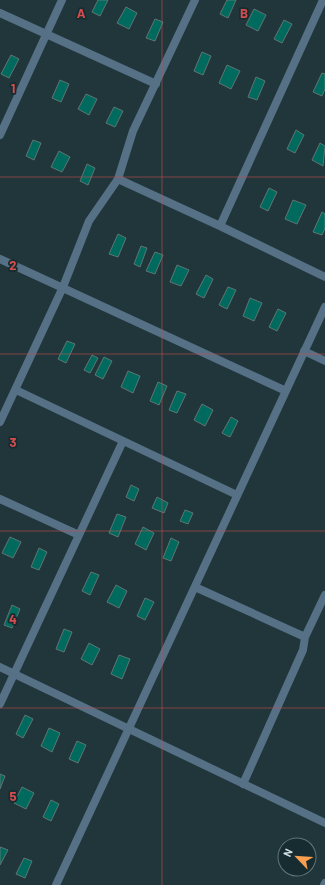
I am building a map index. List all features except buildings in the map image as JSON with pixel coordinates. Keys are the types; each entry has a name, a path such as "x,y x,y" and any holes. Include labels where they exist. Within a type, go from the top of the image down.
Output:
{"street":[{"path":"0,135 62,0"},
{"path":"0,422 63,287 89,221 118,179 133,131 195,0"},
{"path":"220,226 323,0"},
{"path":"0,12 156,84"},
{"path":"118,179 325,277"},
{"path":"0,259 286,391"},
{"path":"56,885 325,307"},
{"path":"304,351 325,361"},
{"path":"16,390 238,495"},
{"path":"0,704 123,441"},
{"path":"0,500 79,534"},
{"path":"194,587 305,637"},
{"path":"244,784 303,650 305,637 325,595"},
{"path":"0,667 325,823"}]}
